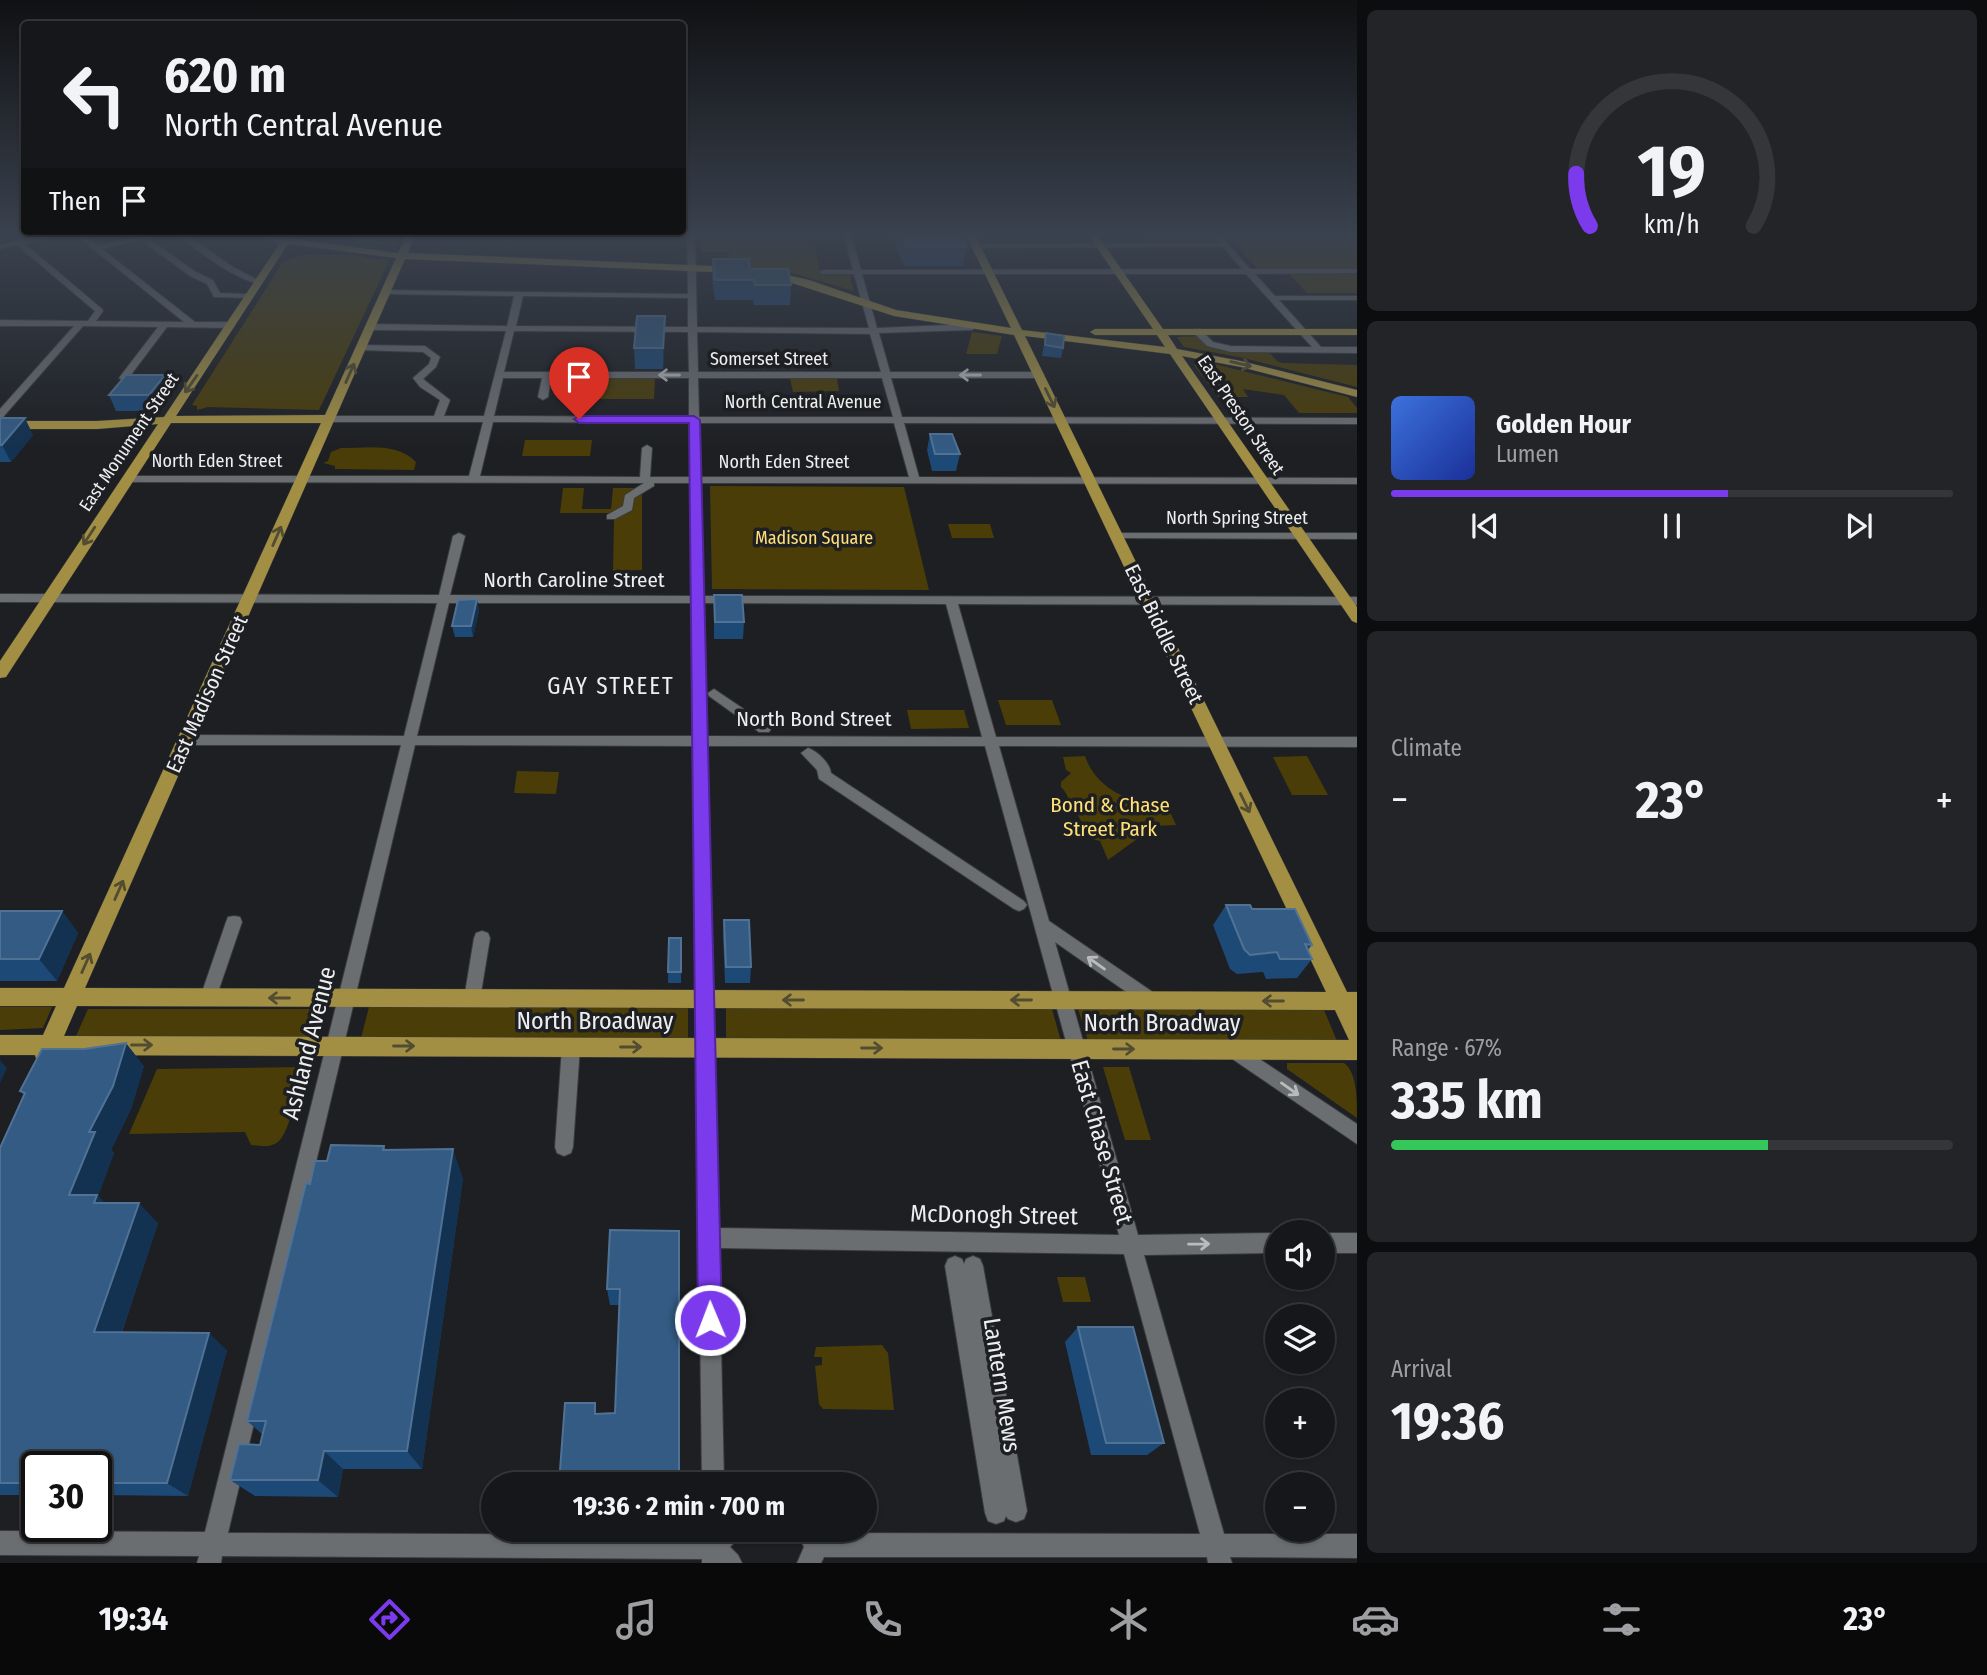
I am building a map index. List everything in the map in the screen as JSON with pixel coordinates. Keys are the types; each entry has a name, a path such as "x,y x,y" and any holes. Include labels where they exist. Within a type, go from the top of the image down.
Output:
{"main road":[{"name":"East Monument Street","path":"0,673 243,306"},
{"name":"East Madison Street","path":"37,1071 380,306"},
{"path":"867,306 907,316 1018,332 1357,332"},
{"name":"East Biddle Street","path":"1005,306 1216,742 1349,1001 1357,1034"},
{"name":"East Preston Street","path":"1142,306 1300,535 1351,601 1357,618"},
{"path":"1018,332 1174,352 1248,365 1357,394"},
{"name":"North Central Avenue","path":"0,417 97,425 123,421 329,419"},
{"name":"North Central Avenue","path":"0,425 24,421"},
{"name":"North Broadway","path":"0,997 1349,1001"},
{"name":"North Broadway","path":"0,1045 1357,1050"}],"street":[{"path":"90,324 99,311 93,306"},
{"path":"169,306 193,325"},
{"path":"474,479 516,306"},
{"path":"692,306 713,1472"},
{"path":"867,306 915,480"},
{"path":"1280,306 1319,350"},
{"path":"0,323 231,325"},
{"path":"0,417 80,324"},
{"path":"124,378 164,325"},
{"path":"370,327 874,331 972,327"},
{"path":"1198,331 1210,344 1231,349 1357,350"},
{"path":"361,348 425,349 434,354 436,358 433,365 418,377 423,387 440,393 445,400 439,419"},
{"name":"Somerset Street","path":"499,375 1039,375"},
{"path":"543,397 547,375"},
{"name":"North Central Avenue","path":"329,419 1357,421"},
{"path":"611,517 628,508 629,497 648,482 647,448"},
{"name":"North Eden Street","path":"127,479 648,482 695,479 1357,481"},
{"name":"Ashland Avenue","path":"211,1554 459,536"},
{"name":"North Spring Street","path":"1116,536 1357,536"},
{"name":"North Caroline Street","path":"0,598 1351,601"},
{"name":"East Chase Street","path":"951,600 1217,1554"},
{"path":"714,693 764,729"},
{"name":"North Bond Street","path":"186,740 1357,742"},
{"path":"808,753 824,769 824,775 1019,905"},
{"path":"208,998 234,922"},
{"path":"1042,925 1151,1000"},
{"path":"472,999 482,938"},
{"path":"564,1147 571,1047"},
{"path":"1234,1050 1357,1135"},
{"name":"McDonogh Street","path":"709,1238 1131,1244 1265,1243"},
{"path":"1335,1243 1357,1243"},
{"name":"Lantern Mews","path":"964,1266 1006,1512"},
{"path":"0,1544 211,1554 718,1551"},
{"path":"811,1546 1217,1554 1357,1546"}],"green space":[{"path":"255,306 368,306 319,410 208,407 197,410 197,406 192,405"},
{"path":"972,332 1002,336 997,354 966,354"},
{"path":"1199,336 1205,343 1268,351 1282,363 1357,365 1357,387 1244,358 1184,347 1177,337"},
{"path":"1202,361 1348,397 1357,408 1357,413 1299,413 1284,395 1243,389 1248,397 1218,397 1194,365"},
{"path":"561,378 655,378 654,399 558,399"},
{"path":"790,378 837,378 839,391 793,392"},
{"path":"525,440 592,440 590,456 522,456"},
{"path":"341,448 391,449 400,451 416,462 414,470 335,469 335,466 323,463 328,461 331,452"},
{"name":"Madison Square","path":"710,486 904,487 929,590 712,589"},
{"path":"563,488 584,488 582,509 611,509 613,488 648,488 642,494 642,570 613,571 614,517 609,513 560,513"},
{"path":"948,524 990,524 994,538 952,538"},
{"path":"998,700 1052,700 1061,725 1006,725"},
{"path":"907,710 964,710 969,728 911,729"},
{"name":"Bond & Chase Street Park","path":"1085,756 1096,776 1107,787 1121,795 1137,800 1167,799 1169,803 1166,803 1176,825 1155,826 1108,860 1100,841 1088,838 1061,787 1061,782 1071,773 1066,770 1063,757"},
{"path":"1307,756 1328,795 1292,795 1273,757"},
{"path":"517,771 559,772 556,794 514,793"},
{"path":"0,1007 52,1007 43,1028 0,1030"},
{"path":"369,1007 688,1008 688,1039 361,1038"},
{"path":"726,1007 1052,1009 1061,1041 726,1039"},
{"path":"88,1009 319,1009 311,1036 76,1036"},
{"path":"1078,1009 1324,1010 1337,1041 1088,1041"},
{"path":"1287,1063 1344,1063 1354,1080 1357,1118 1287,1069"},
{"path":"303,1067 287,1128 278,1142 272,1145 251,1145 245,1132 129,1134 157,1069"},
{"path":"1103,1067 1129,1067 1151,1140 1125,1140"},
{"path":"1057,1277 1085,1277 1091,1302 1063,1302"},
{"path":"882,1345 888,1353 894,1410 823,1409 819,1404 815,1366 822,1365 822,1357 814,1357 816,1347"}],"building":[{"path":"637,316 665,316 663,348 634,348"},
{"path":"1046,333 1064,336 1063,348 1045,345"},
{"path":"126,375 165,375 149,395 109,395"},
{"path":"0,418 25,418 2,445 0,445"},
{"path":"930,434 952,434 960,454 935,454"},
{"path":"714,595 742,595 744,622 715,622"},
{"path":"477,599 471,626 452,626 458,600"},
{"path":"1226,905 1250,905 1252,909 1295,909 1312,945 1305,944 1312,959 1280,959 1277,952 1250,955 1244,949"},
{"path":"0,911 62,911 39,959 0,959"},
{"path":"724,920 749,920 751,967 726,967"},
{"path":"669,938 681,938 681,972 668,972"},
{"path":"126,1043 113,1086 89,1132 95,1132 69,1195 97,1195 94,1203 139,1203 94,1332 209,1333 167,1483 112,1483 112,1451 21,1451 21,1483 0,1483 0,1148 25,1093 20,1091 42,1049 84,1049"},
{"path":"331,1145 384,1146 383,1150 453,1149 407,1451 324,1451 318,1480 230,1480 239,1444 260,1445 266,1421 247,1421 306,1183 310,1184 315,1161 327,1161"},
{"path":"610,1230 679,1231 679,1472 560,1472 565,1403 595,1403 595,1414 615,1413 620,1289 607,1289"},
{"path":"1078,1327 1133,1327 1164,1443 1106,1443"}],"district":[{"name":"GAY STREET","path":"611,686"}],"route":[{"path":"579,419 694,420 710,1320"}]}
